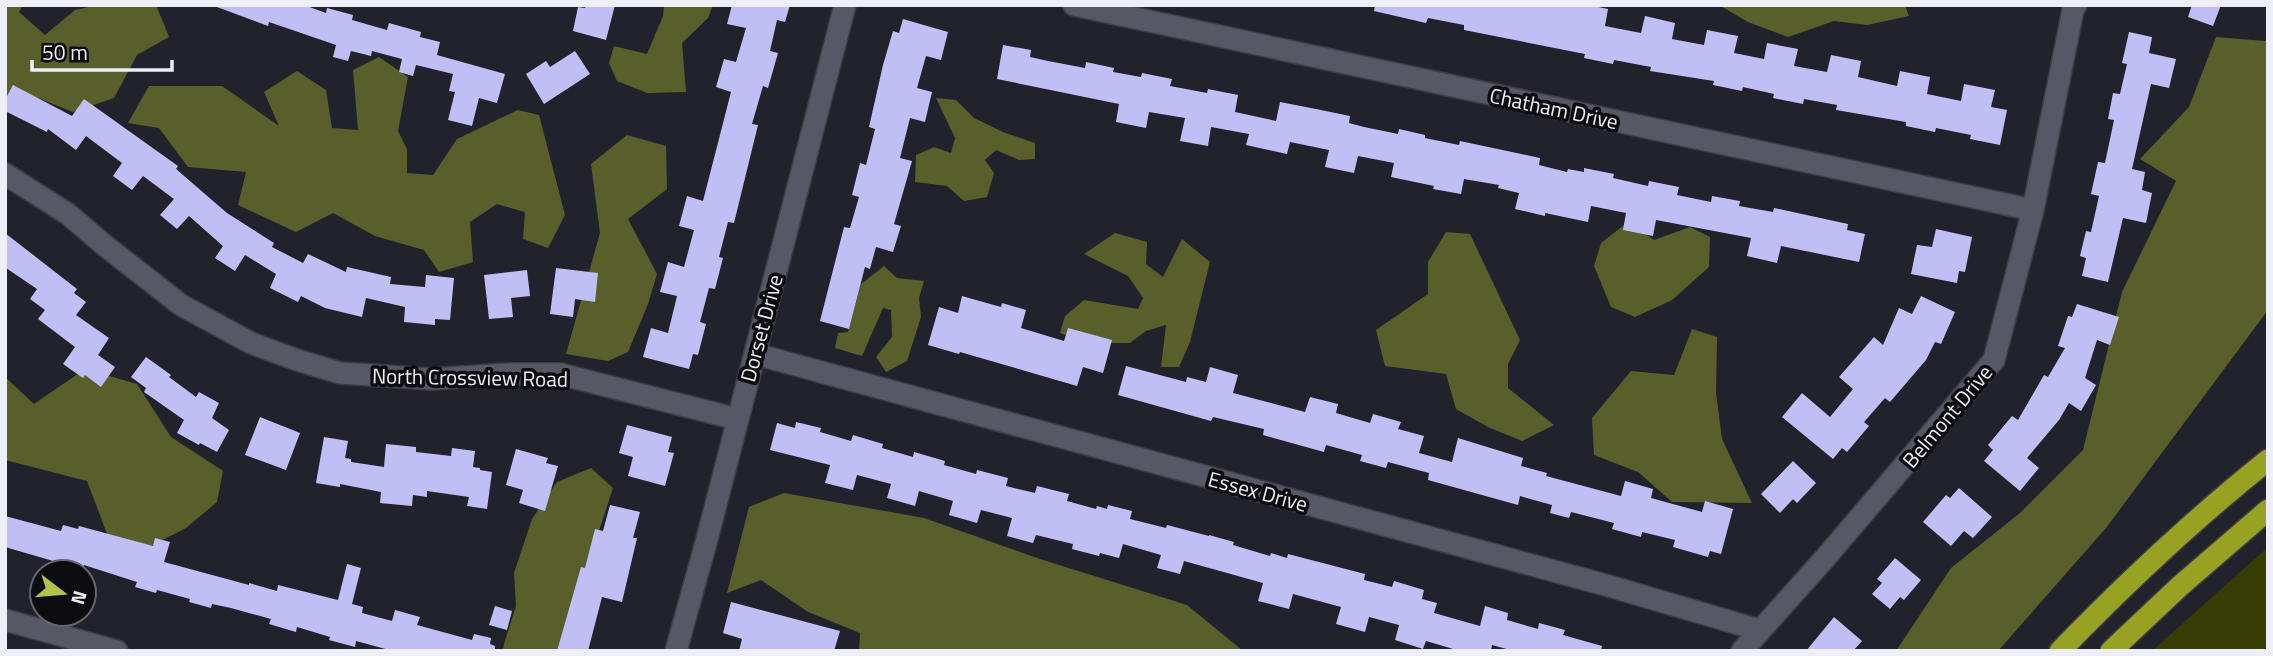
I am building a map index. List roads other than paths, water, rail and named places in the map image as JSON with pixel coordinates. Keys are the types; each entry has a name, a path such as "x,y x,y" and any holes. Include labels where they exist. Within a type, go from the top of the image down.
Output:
{"highway":[{"path":"2060,651 2113,596 2268,460"},
{"path":"2111,651 2180,586 2268,510"}],"street":[{"name":"Dorset Drive","path":"676,651 708,539 845,5"},
{"name":"Chatham Drive","path":"1074,5 2033,210"},
{"name":"Belmont Drive","path":"1742,651 1994,360 2033,210 2076,5"},
{"name":"North Crossview Road","path":"5,174 68,214 181,305 251,343 297,360 341,373 432,379 560,374 737,419"},
{"name":"Essex Drive","path":"755,354 1609,586 1759,630"},
{"path":"5,620 117,651"}]}
